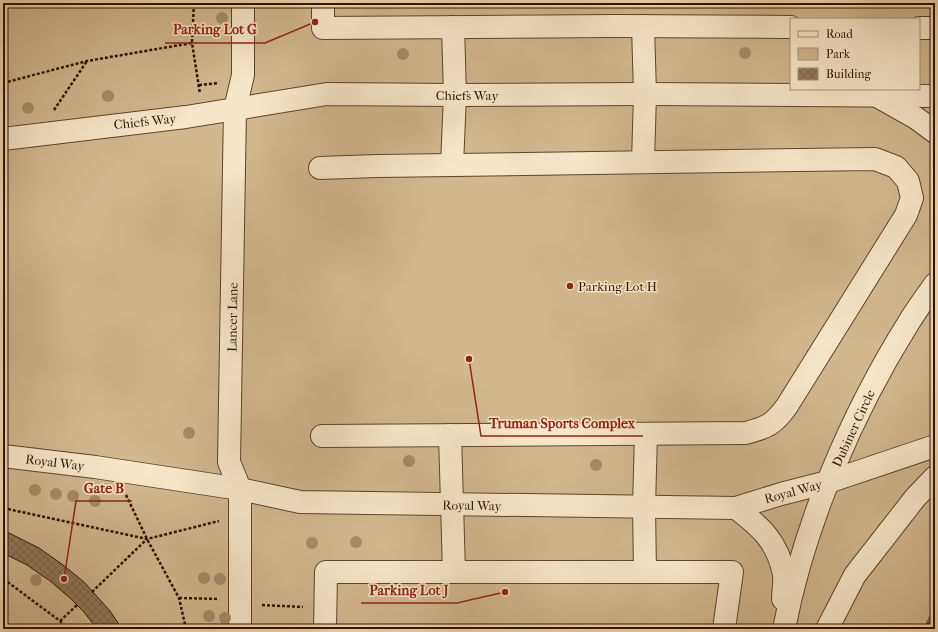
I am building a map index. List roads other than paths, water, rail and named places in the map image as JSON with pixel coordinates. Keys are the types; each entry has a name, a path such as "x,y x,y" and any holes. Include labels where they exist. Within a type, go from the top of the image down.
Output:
{"street":[{"name":"Lancer Lane","path":"240,629 240,489 229,462 236,108 243,75 243,3"},
{"path":"323,3 323,28 643,26 790,27"},
{"path":"643,26 645,94 643,162"},
{"path":"452,165 455,95 453,27"},
{"path":"920,28 935,28"},
{"name":"Chiefs Way","path":"3,139 186,117 327,94 875,95 899,92 935,96"},
{"path":"875,95 916,118 935,132"},
{"path":"320,168 875,159 896,167 908,180 912,198 906,215 778,419 764,428 746,433 322,436"},
{"name":"Dubiner Circle","path":"783,629 789,602 821,498 861,405 909,321 935,284"},
{"path":"645,572 644,507 646,434"},
{"path":"450,435 454,572"},
{"name":"Royal Way","path":"3,456 95,467 240,489 300,502 736,508 781,494 828,482 935,446"},
{"path":"827,629 855,575 915,498 935,476"},
{"path":"736,508 753,521 769,538 777,552 784,575 783,629"},
{"path":"325,629 326,572 732,572 724,629"}],"waterway":[{"path":"927,629 935,612"}],"place":[{"name":"Parking Lot G","path":"315,22"},
{"name":"Parking Lot H","path":"570,286"},
{"name":"Truman Sports Complex","path":"469,359"},
{"name":"Gate B","path":"64,579"},
{"name":"Parking Lot J","path":"505,592"}]}
